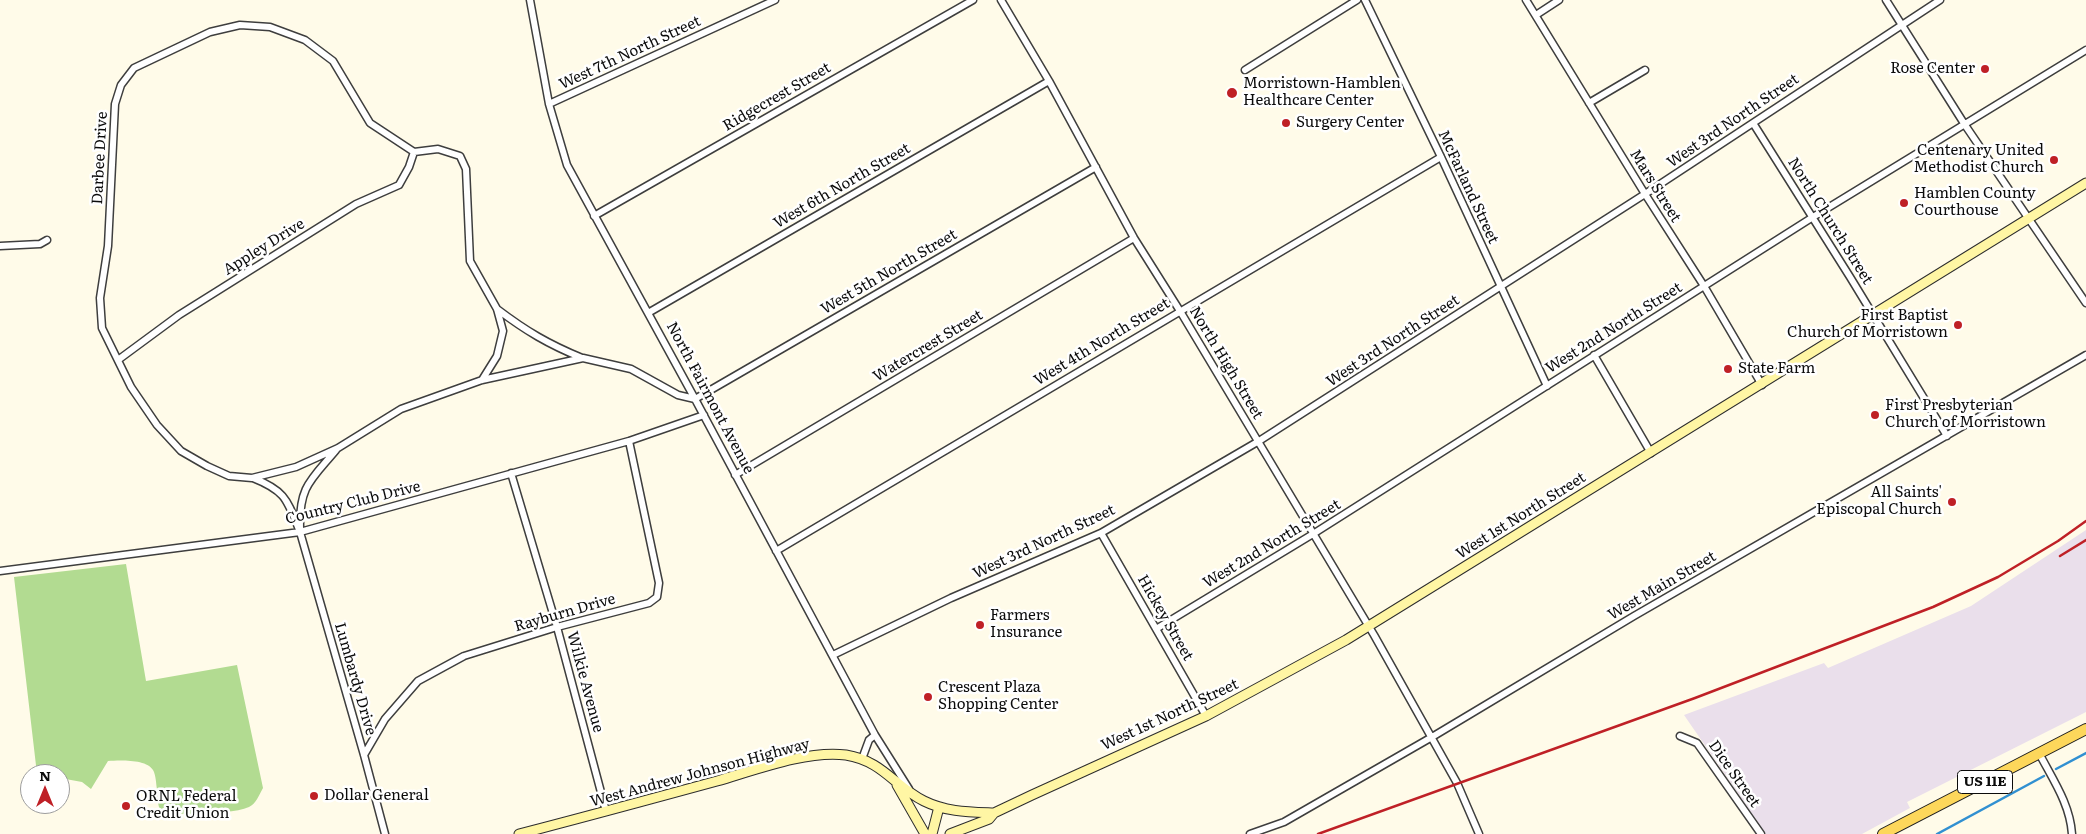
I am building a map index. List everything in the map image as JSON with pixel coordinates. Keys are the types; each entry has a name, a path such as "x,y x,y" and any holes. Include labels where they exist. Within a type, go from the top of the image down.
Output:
{"main road":[{"name":"West 1st North Street","path":"950,834 989,819 994,813 1206,716 1288,673 1369,626 1762,385 2086,183"},
{"name":"US 11E","path":"1883,834 2086,729"},
{"name":"West Andrew Johnson Highway","path":"519,834 804,758 830,754 862,759 881,768 911,793 939,807 950,810 994,813"},
{"path":"893,778 926,834"},
{"path":"932,834 939,807"}],"street":[{"name":"North Fairmont Avenue","path":"530,0 549,104 567,165 875,734 911,793"},
{"name":"West 7th North Street","path":"549,104 775,0"},
{"name":"Ridgecrest Street","path":"594,216 973,0"},
{"name":"North High Street","path":"1001,0 1048,81 1134,238 1180,311 1369,626 1457,783 1478,834"},
{"path":"1246,70 1357,0"},
{"name":"McFarland Street","path":"1365,0 1441,157 1547,386"},
{"name":"Mars Street","path":"1526,0 1704,286 1762,385"},
{"path":"1536,15 1559,0"},
{"path":"1886,0 1965,125 2086,303"},
{"name":"West 3rd North Street","path":"833,655 951,598 1101,533 1258,441 1645,194 1940,0"},
{"name":"Darbee Drive","path":"482,380 497,356 503,331 497,309 470,261 466,169 460,156 438,149 414,152 370,123 333,62 305,40 270,27 240,25 210,32 134,68 121,85 115,104 108,246 100,298 102,328 131,387 157,425 181,451 229,476 252,478 296,467 338,448 401,409 482,380 583,358"},
{"name":"West 2nd North Street","path":"1156,629 1313,534 1813,217 2086,50"},
{"path":"1589,104 1645,70"},
{"name":"West 6th North Street","path":"648,313 1048,81"},
{"name":"North Church Street","path":"1753,122 1947,436"},
{"name":"Appley Drive","path":"118,360 179,315 348,210 399,185 409,167 414,152"},
{"name":"West 4th North Street","path":"776,550 1441,157"},
{"name":"West 5th North Street","path":"695,399 1096,167"},
{"name":"Watercrest Street","path":"735,475 1134,238"},
{"path":"0,246 40,244 46,240"},
{"name":"Darbee Drive","path":"497,309 522,328 548,344 583,358 631,370 678,395 695,399"},
{"path":"1594,355 1651,453"},
{"name":"West Main Street","path":"1250,834 1284,822 1432,737 1634,616 2086,355"},
{"name":"Country Club Drive","path":"0,571 300,532 629,441 704,415"},
{"name":"Rayburn Drive","path":"364,755 385,719 418,681 464,656 557,627 649,603 657,597 660,583 629,441"},
{"path":"300,532 299,505 306,486 338,448"},
{"name":"Wilkie Avenue","path":"511,473 557,627 606,811"},
{"path":"252,478 273,486 287,499 300,532"},
{"name":"Lumbardy Drive","path":"300,532 364,755 384,834"},
{"name":"Hickey Street","path":"1101,533 1206,716"},
{"path":"862,759 869,740 875,734"},
{"name":"Dice Street","path":"1680,736 1697,743 1761,834"},
{"path":"2039,754 2071,817 2072,834"}],"shaded area":[{"path":"2086,530 2086,712 1907,802 1910,808 1862,834 1766,834 1684,715 1824,663 1828,668 1971,606"}],"green space":[{"path":"126,564 146,681 237,665 263,788 255,802 249,807 230,812 181,814 161,812 158,804 155,774 150,766 145,764 132,761 108,761 91,789 82,782 70,780 70,764 36,764 14,577"}],"waterway":[{"path":"2056,769 2086,753"},
{"path":"1937,834 2044,776"}],"railway":[{"path":"1318,834 1695,698 1933,607 1998,577 2058,541 2086,521"},
{"path":"2060,556 2086,540"}],"place":[{"name":"Rose Center","path":"1985,69"},
{"name":"Morristown-Hamblen Healthcare Center","path":"1232,93"},
{"name":"Surgery Center","path":"1286,123"},
{"name":"Centenary United Methodist Church","path":"2054,160"},
{"name":"Hamblen County Courthouse","path":"1904,203"},
{"name":"First Baptist Church of Morristown","path":"1958,325"},
{"name":"State Farm","path":"1728,369"},
{"name":"First Presbyterian Church of Morristown","path":"1875,415"},
{"name":"All Saints' Episcopal Church","path":"1952,502"},
{"name":"Farmers Insurance","path":"980,625"},
{"name":"Crescent Plaza Shopping Center","path":"928,697"},
{"name":"Dollar General","path":"314,796"},
{"name":"ORNL Federal Credit Union","path":"126,806"}]}
